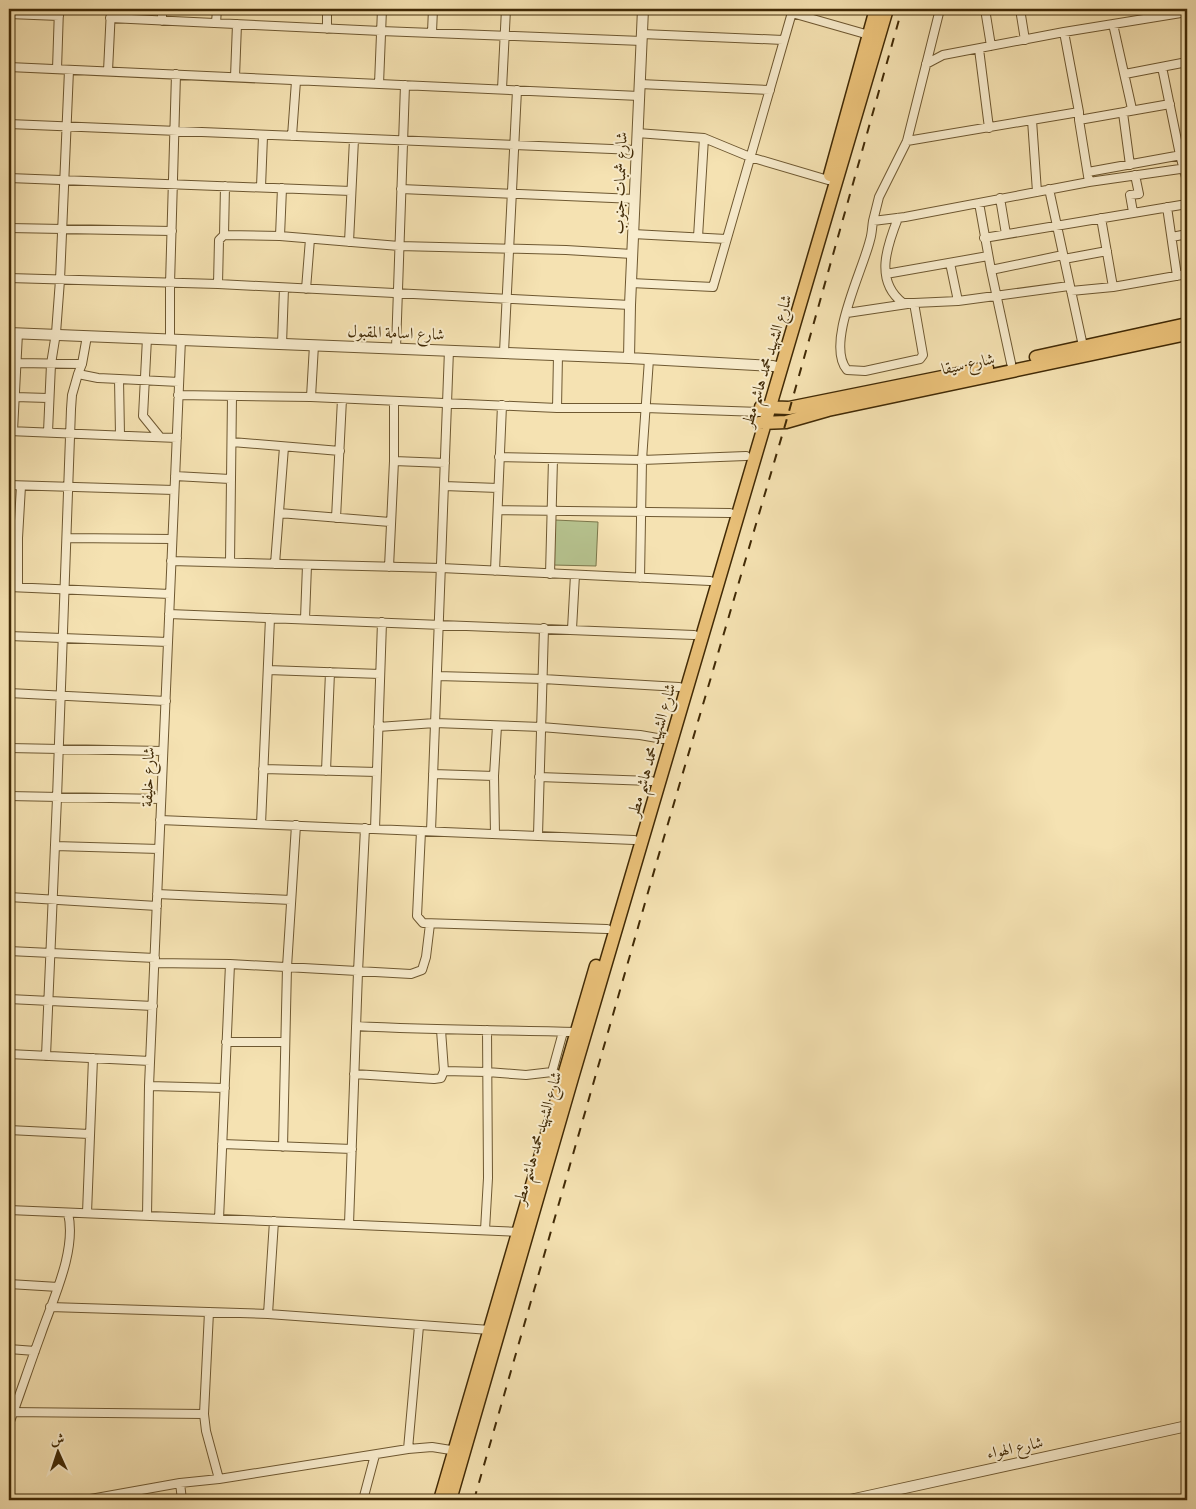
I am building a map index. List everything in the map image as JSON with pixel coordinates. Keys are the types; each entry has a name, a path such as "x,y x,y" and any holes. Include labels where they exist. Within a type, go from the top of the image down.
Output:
{"main road":[{"name":"شارع الشهيد محمد هاشم مطر","path":"777,367 876,9"},
{"name":"شارع الشهيد محمد هاشم مطر","path":"440,1500 460,1451 523,1232 563,1076 762,414 887,9"},
{"name":"شارع سيقا","path":"762,414 1011,363 1187,324"},
{"name":"شارع سيقا","path":"762,414 786,422 837,408 1187,334"},
{"name":"شارع الشهيد محمد هاشم مطر","path":"563,1076 746,456 762,414"},
{"name":"شارع الشهيد محمد هاشم مطر","path":"450,1500 490,1330 523,1232"}],"street":[{"path":"108,71 110,9"},
{"path":"162,9 162,21"},
{"path":"216,23 217,9"},
{"path":"327,9 327,29"},
{"path":"379,84 382,9"},
{"path":"432,32 433,9"},
{"path":"502,89 506,9"},
{"name":"شارع شمبات جنوب","path":"629,358 643,9"},
{"path":"914,303 923,350 922,358 865,371 847,370 841,359 840,338 870,241 879,196 907,141 940,9"},
{"path":"985,9 991,46"},
{"path":"1020,9 1024,40"},
{"path":"1149,9 1150,18"},
{"path":"631,284 713,287 792,11 869,35"},
{"path":"9,14 59,12 57,69"},
{"path":"926,64 943,55 1064,32 1187,12"},
{"path":"110,18 504,36 783,40"},
{"path":"235,77 237,24"},
{"path":"1112,24 1132,109 1123,113"},
{"path":"1064,32 1090,182"},
{"path":"978,49 990,128"},
{"path":"1125,74 1187,62"},
{"path":"9,66 639,96"},
{"path":"1162,67 1184,155 1187,181"},
{"path":"48,432 50,364 56,333 60,280 65,126 69,70"},
{"name":"شارع خليفة","path":"147,1216 149,1086 179,382 170,284 176,74"},
{"path":"292,136 296,81"},
{"path":"640,84 770,90"},
{"path":"396,348 405,85"},
{"path":"504,352 517,90"},
{"path":"907,141 1032,120 1123,113 1170,104"},
{"path":"1123,113 1130,165"},
{"path":"1032,120 1037,192"},
{"path":"9,124 636,150"},
{"path":"637,133 704,138 750,157 828,180"},
{"path":"260,187 263,136"},
{"path":"698,237 704,138"},
{"path":"350,242 354,139"},
{"path":"1088,172 1184,155"},
{"path":"873,221 1135,174 1186,168"},
{"path":"1133,212 1130,195 1139,194 1135,174"},
{"path":"9,178 352,191"},
{"path":"218,284 219,240 224,235 225,186"},
{"path":"280,236 282,188"},
{"path":"401,189 635,199"},
{"path":"1049,189 1083,346"},
{"path":"1000,198 1006,234"},
{"path":"979,203 984,238 1011,363"},
{"path":"984,238 1187,204"},
{"path":"1167,207 1177,276"},
{"path":"898,218 885,255 886,274 892,291 903,303 958,301 1070,288 1112,287 1187,274"},
{"path":"1101,218 1112,287"},
{"path":"9,228 172,231"},
{"path":"633,234 726,239"},
{"path":"1172,237 1187,234"},
{"path":"224,235 280,236 399,246 508,248 632,254"},
{"path":"306,289 310,239"},
{"path":"991,270 1107,251"},
{"path":"886,274 988,256"},
{"path":"950,263 958,301"},
{"path":"9,278 218,284 630,305"},
{"path":"282,344 284,288"},
{"path":"847,313 914,303"},
{"path":"14,333 17,363 11,431 177,438"},
{"name":"شارع اسامة المقبول","path":"14,333 56,333 87,336 504,352 777,367"},
{"path":"46,1056 72,395 82,364 87,336"},
{"path":"146,338 143,416 160,437"},
{"path":"311,397 314,345"},
{"path":"431,831 449,350"},
{"path":"557,408 558,355"},
{"path":"640,578 642,460 649,359"},
{"path":"17,363 82,364"},
{"path":"78,374 98,378 179,382"},
{"path":"119,379 120,435"},
{"path":"178,394 311,397 557,408 645,408 762,414"},
{"path":"230,562 232,396"},
{"path":"15,397 48,398"},
{"path":"336,518 342,399"},
{"path":"389,567 394,462 394,401"},
{"path":"495,571 502,405"},
{"path":"232,442 340,451"},
{"path":"275,564 284,447"},
{"path":"499,457 642,460 746,456"},
{"path":"550,574 553,459"},
{"path":"394,462 445,463"},
{"path":"175,476 230,479"},
{"path":"9,485 174,490"},
{"path":"18,587 21,486"},
{"path":"444,486 498,488"},
{"path":"498,510 730,512"},
{"path":"279,513 390,522"},
{"path":"9,538 18,538"},
{"path":"67,538 172,539"},
{"path":"171,561 441,568 710,581"},
{"path":"305,619 307,565"},
{"path":"572,630 575,575"},
{"path":"9,587 170,594"},
{"path":"169,614 694,635"},
{"path":"260,824 270,618"},
{"path":"374,829 382,622"},
{"path":"538,836 544,628"},
{"path":"9,636 168,642"},
{"path":"268,670 380,674"},
{"path":"326,771 330,672"},
{"path":"437,676 543,679 679,687"},
{"path":"9,694 166,701"},
{"path":"378,727 435,723 541,727 640,735 663,740"},
{"path":"495,834 494,776 497,726"},
{"path":"9,748 163,751"},
{"path":"263,769 377,772"},
{"path":"433,774 494,776"},
{"path":"539,776 651,781"},
{"path":"9,801 9,796 161,799"},
{"path":"160,820 634,840"},
{"path":"283,1147 287,967 296,825"},
{"path":"349,1224 365,828"},
{"path":"421,830 417,916 423,923 607,929"},
{"path":"55,846 159,849"},
{"path":"157,894 290,900"},
{"path":"9,897 157,906"},
{"path":"9,951 405,975 422,970 426,957 430,924"},
{"path":"219,1219 230,964"},
{"path":"9,999 153,1006"},
{"path":"356,1026 440,1030 577,1032"},
{"path":"354,1074 441,1078 444,1071 440,1030"},
{"path":"485,1230 488,1178 487,1030"},
{"path":"444,1071 563,1076 563,1032"},
{"path":"226,1042 284,1042"},
{"path":"9,1054 150,1061"},
{"path":"87,1214 93,1058"},
{"path":"149,1086 225,1088"},
{"path":"9,1130 89,1134"},
{"path":"222,1144 352,1149"},
{"path":"9,1210 523,1232"},
{"path":"9,1424 11,1412 58,1287 70,1239 68,1213"},
{"path":"268,1314 274,1221"},
{"path":"9,1284 58,1287"},
{"path":"50,1307 268,1314 490,1330"},
{"path":"209,1312 204,1414 206,1431 219,1479"},
{"path":"408,1449 419,1326"},
{"path":"9,1349 35,1351"},
{"path":"11,1412 204,1414"},
{"name":"شارع الهواء","path":"850,1500 1187,1426"},
{"path":"85,1500 180,1483 219,1479 408,1449 432,1447 460,1451"},
{"path":"363,1500 375,1455"},
{"path":"180,1483 182,1500"}],"green space":[{"path":"555,520 598,522 596,566 553,565"}],"railway":[{"path":"474,1500 657,861 786,422 902,9"}]}
